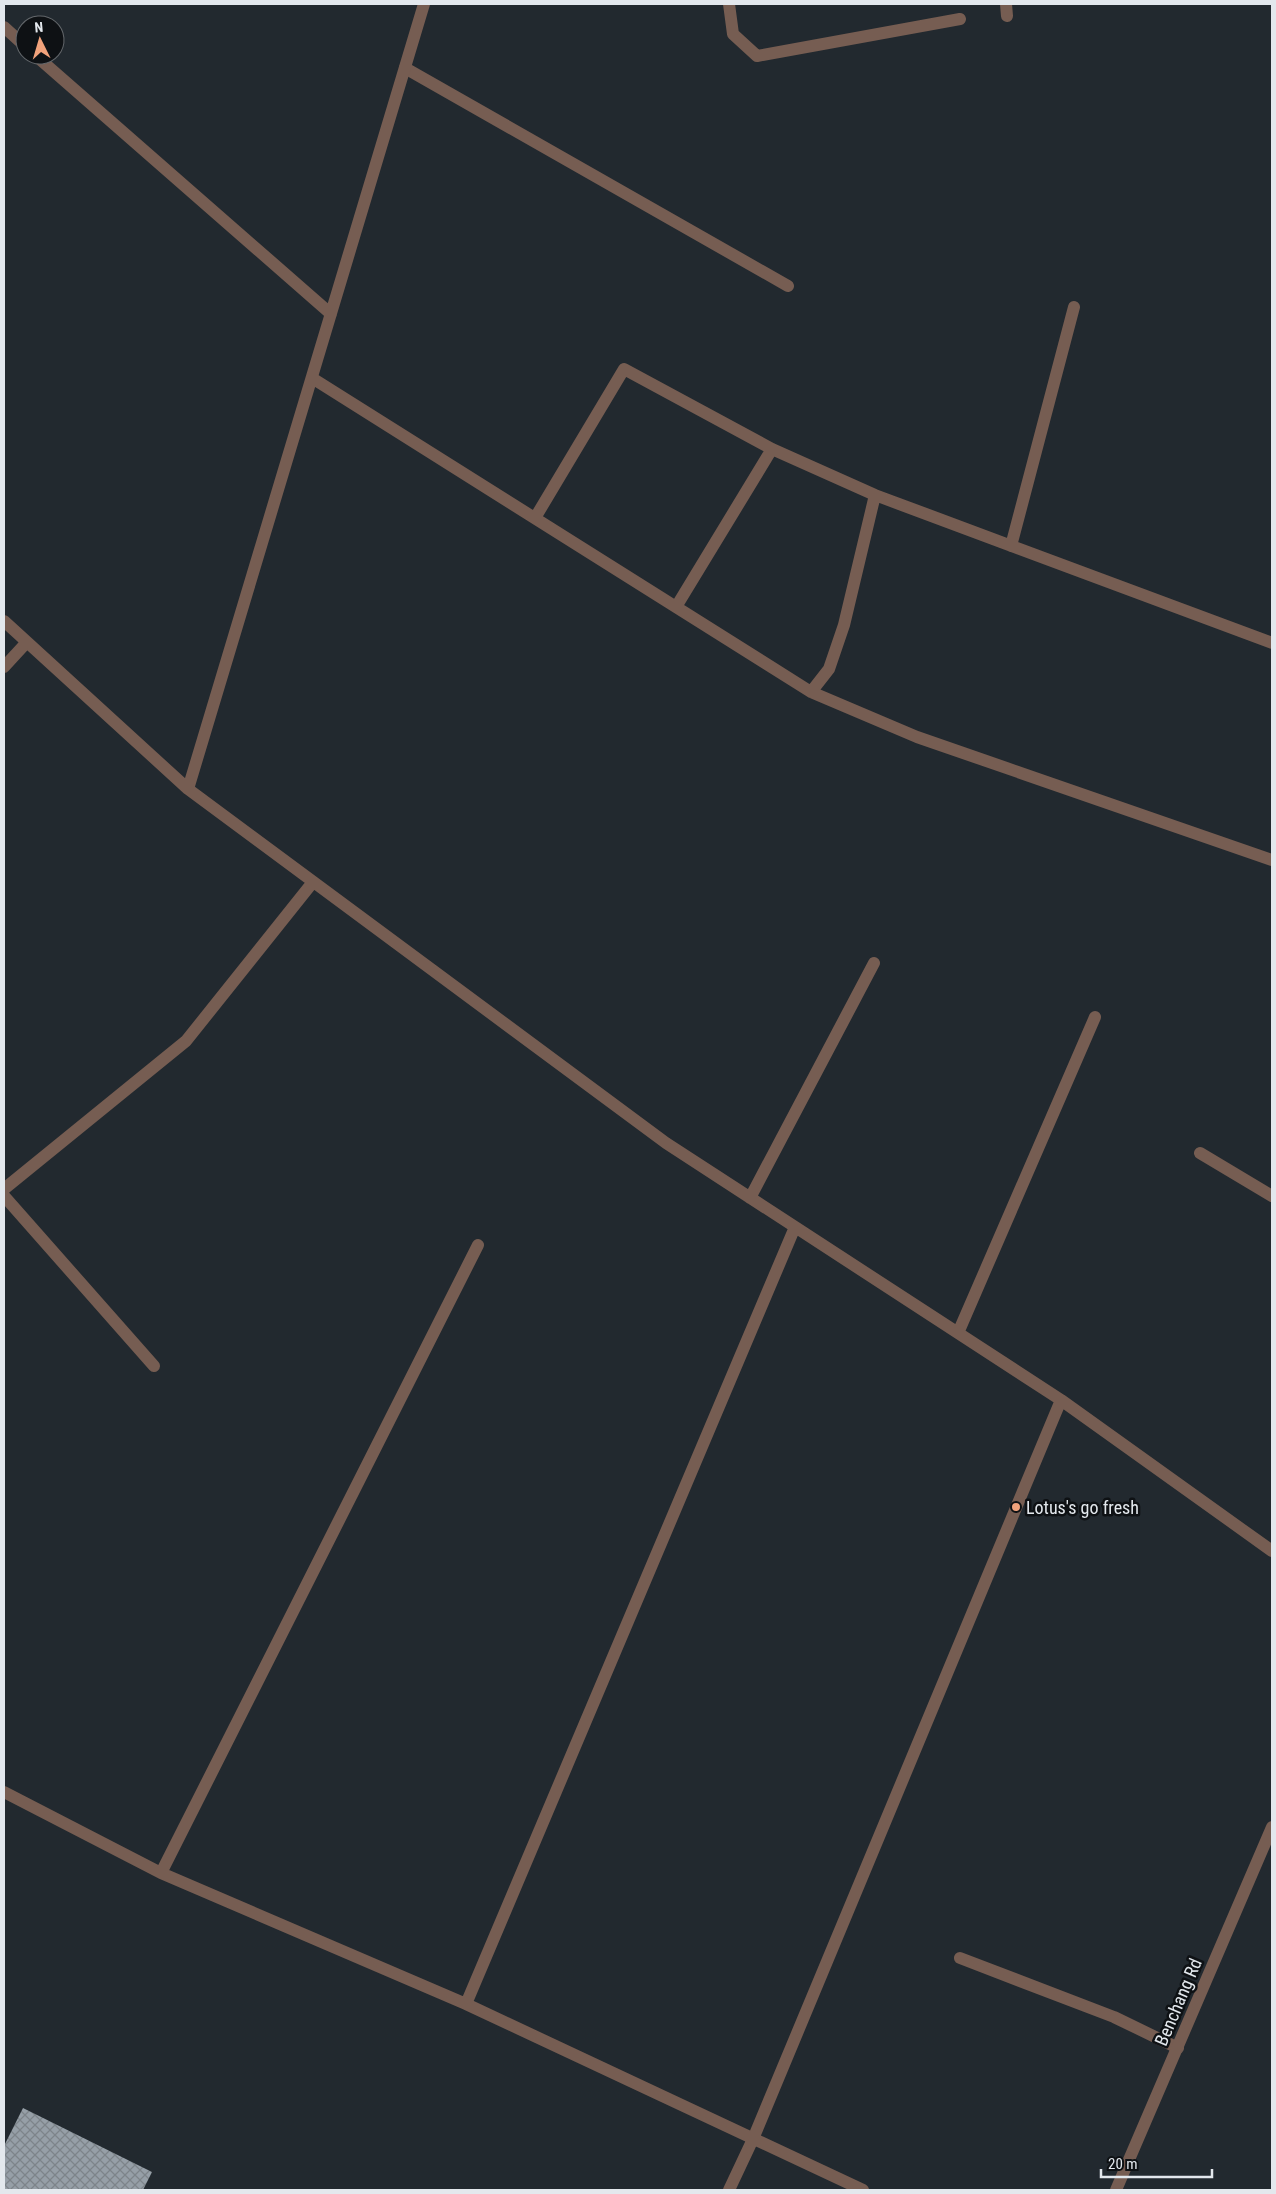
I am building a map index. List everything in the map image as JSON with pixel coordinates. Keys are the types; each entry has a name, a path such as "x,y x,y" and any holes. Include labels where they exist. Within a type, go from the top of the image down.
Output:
{"street":[{"path":"188,789 424,4"},
{"path":"729,4 732,34 757,56 960,19"},
{"path":"4,28 15,37"},
{"path":"46,65 331,314"},
{"path":"405,68 788,286"},
{"path":"1011,546 1074,307"},
{"path":"534,518 624,370 772,449 875,495 1272,643"},
{"path":"312,378 812,692 917,737 1272,860"},
{"path":"676,607 772,449"},
{"path":"812,692 829,669 844,625 875,495"},
{"path":"4,621 188,789 666,1143 1061,1400 1272,1551"},
{"path":"4,667 27,642"},
{"path":"4,1189 186,1041 313,882"},
{"path":"750,1198 874,963"},
{"path":"958,1333 1094,1017"},
{"path":"1200,1153 1272,1196"},
{"path":"4,1196 154,1366"},
{"path":"466,2004 795,1227"},
{"path":"161,1873 478,1245"},
{"path":"729,2190 753,2139 1061,1400"},
{"path":"4,1792 161,1873 466,2004 863,2190"},
{"name":"Benchang Rd","path":"1116,2190 1272,1827"},
{"path":"960,1958 1114,2017 1178,2048"}],"building":[{"path":"23,2108 152,2172 143,2190 4,2190 4,2146"}],"place":[{"name":"Lotus's go fresh","path":"1016,1507"}]}
